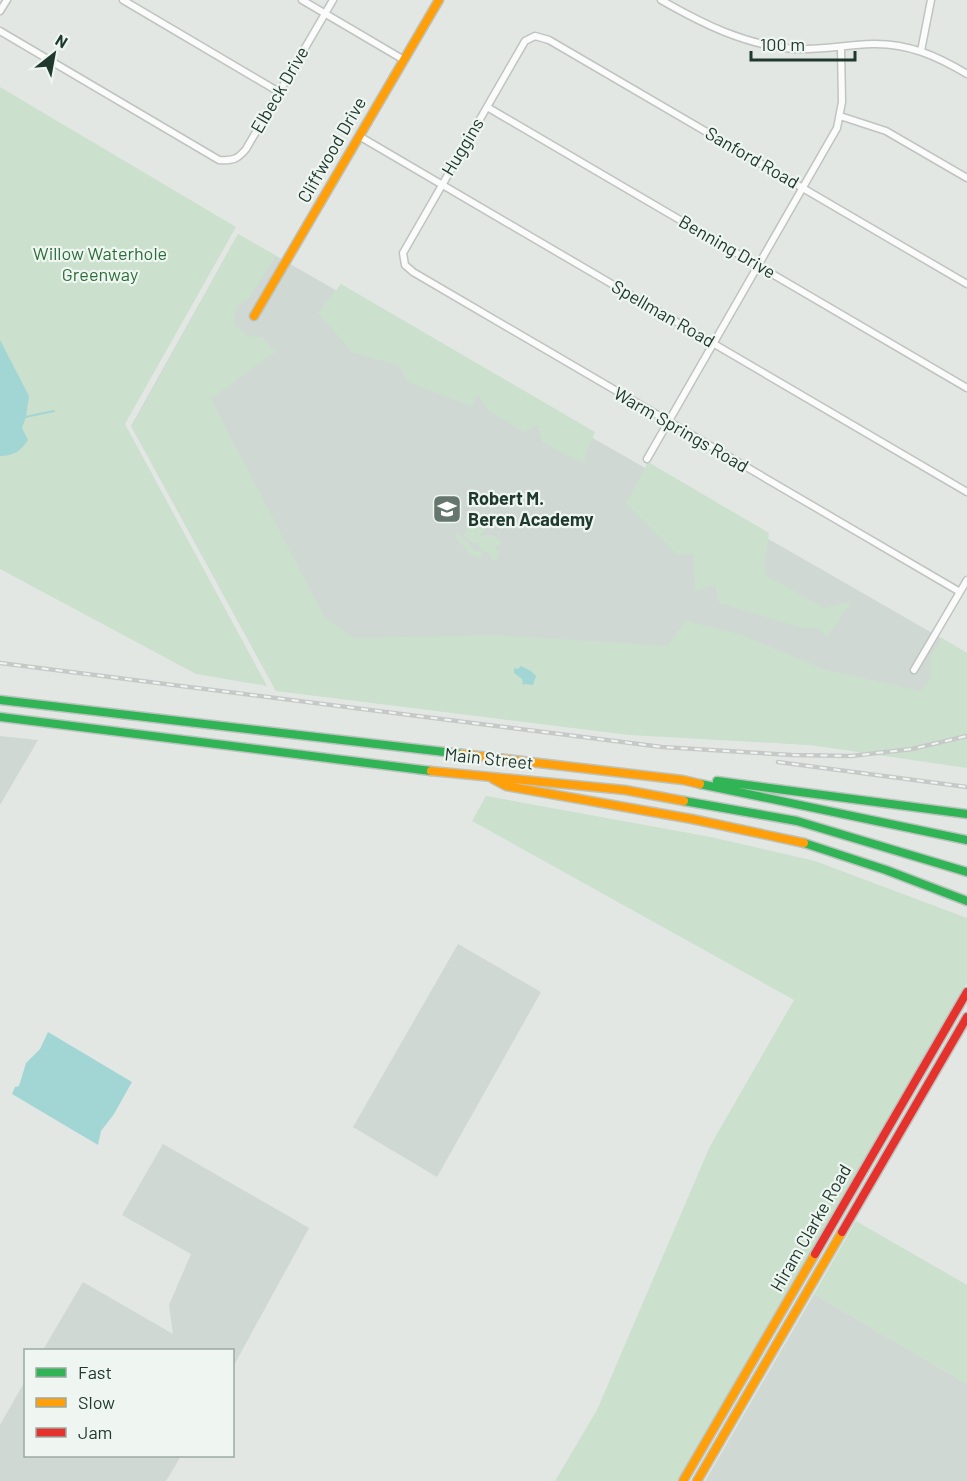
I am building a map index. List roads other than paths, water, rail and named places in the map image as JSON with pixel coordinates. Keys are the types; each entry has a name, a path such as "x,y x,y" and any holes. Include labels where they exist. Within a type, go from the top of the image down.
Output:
{"main road":[{"name":"Cliffwood Drive","path":"254,316 439,0"},
{"name":"Main Street","path":"0,700 662,777 967,840"},
{"name":"Main Street","path":"0,717 490,777 625,790 796,821 967,872"},
{"path":"490,777 506,786 738,828 801,843 904,876 967,901"},
{"path":"662,777 717,781 967,814"},
{"name":"Hiram Clarke Road","path":"683,1481 967,992"},
{"path":"952,1019 965,1021"},
{"name":"Hiram Clarke Road","path":"697,1481 965,1021"},
{"path":"896,1114 906,1120"},
{"path":"842,1207 852,1212"},
{"path":"794,1289 805,1295"},
{"path":"747,1371 758,1375"},
{"path":"699,1452 712,1456"}],"street":[{"path":"0,11 7,0"},
{"path":"123,0 279,92"},
{"path":"302,0 404,60"},
{"name":"Elbeck Drive","path":"0,31 215,158 230,161 239,158 333,0"},
{"path":"661,0 713,28 745,40 796,49 884,44 921,51 967,74"},
{"path":"921,51 931,0"},
{"name":"Huggins","path":"405,265 404,247 525,41 535,36"},
{"name":"Sanford Road","path":"535,36 549,40 967,284"},
{"path":"647,459 827,148 840,116 841,48"},
{"name":"Benning Drive","path":"487,107 967,388"},
{"path":"840,116 886,131 967,178"},
{"name":"Spellman Road","path":"359,136 967,492"},
{"name":"Warm Springs Road","path":"405,265 413,272 960,592"},
{"path":"914,670 967,580"}],"water":[{"path":"0,340 29,396 22,428 28,440 16,452 0,456"},
{"path":"521,666 536,676 533,685 523,685 522,679 514,673 514,668 518,669"},
{"path":"48,1032 132,1082 114,1114 101,1131 98,1145 12,1094 15,1087 19,1086 26,1063 40,1049"}],"waterway":[{"path":"25,417 54,411"}],"railway":[{"path":"0,663 662,747 792,755 851,756 912,749 967,736"},
{"path":"778,762 967,787"}],"place":[{"name":"Robert M. Beren Academy","path":"447,509"}],"park label":[{"name":"Willow Waterhole Greenway","path":"100,264"}]}
